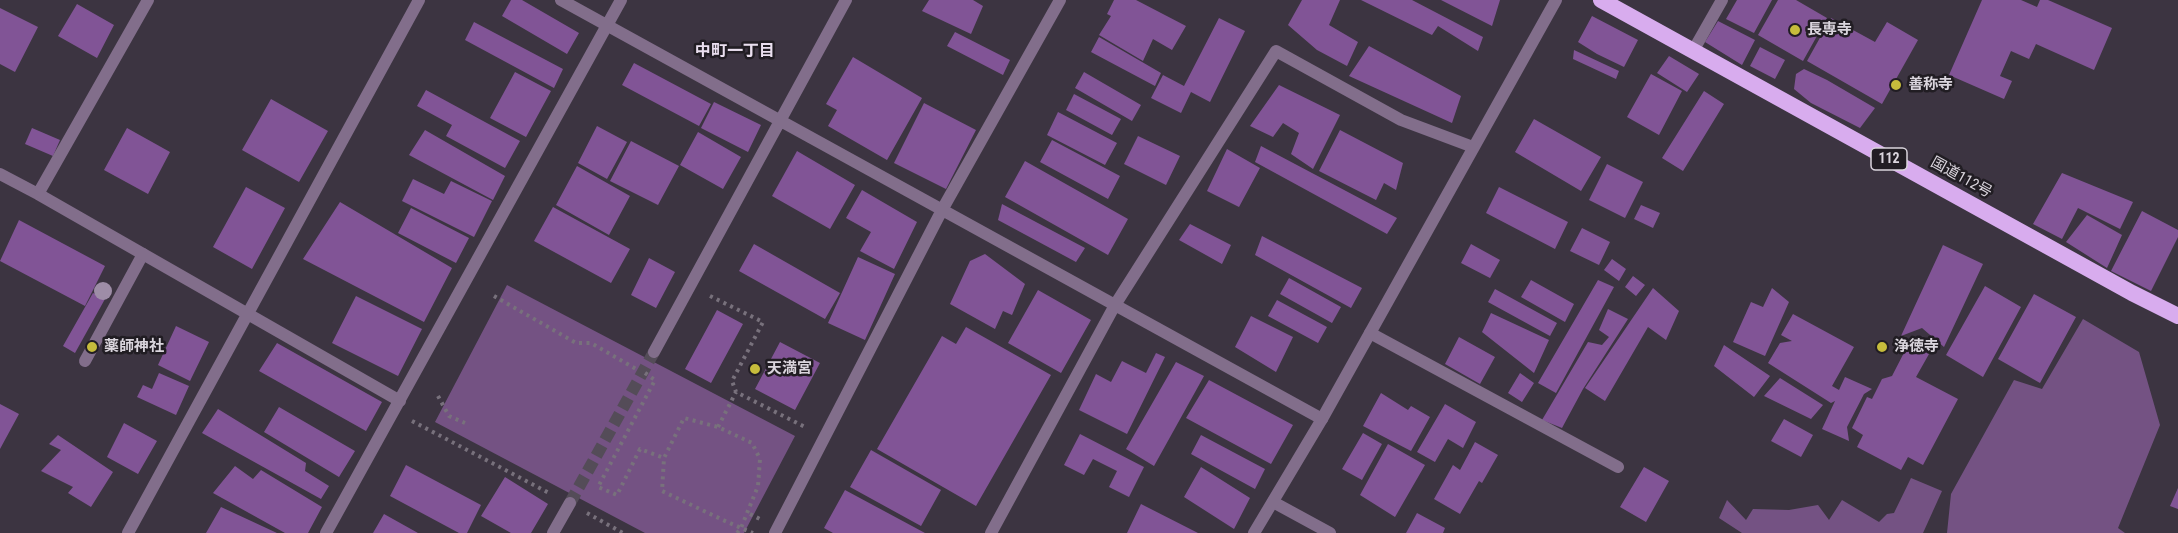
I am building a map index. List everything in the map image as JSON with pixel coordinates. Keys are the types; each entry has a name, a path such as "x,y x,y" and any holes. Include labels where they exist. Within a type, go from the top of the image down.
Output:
{"highway":[{"name":"国道112号","path":"1600,0 2132,293 2178,316"}],"street":[{"path":"38,194 148,0"},
{"path":"128,533 419,0"},
{"path":"561,0 1322,419"},
{"path":"326,533 621,0"},
{"path":"654,352 846,0"},
{"path":"775,533 942,210 1060,0"},
{"path":"1254,533 1322,419 1556,0"},
{"path":"1693,51 1722,0"},
{"path":"991,533 1115,305 1276,51 1401,120 1473,147"},
{"path":"0,174 248,315 397,406"},
{"path":"85,361 143,254"},
{"path":"1370,333 1618,467"},
{"path":"1273,502 1330,533"},
{"path":"553,533 570,503"}],"path":[{"path":"690,286 763,322 732,381 736,392 809,429"},
{"path":"494,296 576,343 591,343 656,380 598,487 617,495 640,449 664,458"},
{"path":"718,427 736,392"},
{"path":"438,396 449,416 465,423"},
{"path":"397,406 623,533"},
{"path":"737,533 741,528 758,486 760,459 752,443 718,427 684,418 664,458 662,491 741,528 753,533"}],"shaded area":[{"path":"507,285 795,436 744,533 645,533 435,422"},
{"path":"2083,319 2139,352 2160,425 2118,528 2125,533 1947,533 1951,494 2014,380 2042,389"},
{"path":"1911,478 1942,491 1923,533 1742,533 1719,518 1727,500 1746,520 1753,509 1789,510 1818,505 1829,520 1842,500 1879,522 1887,514 1894,513"}],"building":[{"path":"511,0 522,0 579,33 567,54 502,16"},
{"path":"929,0 973,0 983,6 971,34 922,11"},
{"path":"1114,0 1136,0 1186,26 1172,50 1153,39 1143,61 1099,35 1111,16 1107,14"},
{"path":"1302,0 1340,0 1329,25 1358,42 1347,66 1317,50 1288,25"},
{"path":"1361,0 1412,0 1483,37 1478,51 1438,26 1432,35"},
{"path":"1441,0 1500,0 1492,26"},
{"path":"1737,0 1772,0 1754,33 1726,19"},
{"path":"1778,0 1796,0 1827,18 1803,61 1758,35"},
{"path":"1982,0 2021,0 2037,7 2040,0 2048,0 2112,28 2094,70 2036,44 2029,59 2011,51 2000,76 2012,81 2004,99 1949,75"},
{"path":"77,4 114,25 97,58 58,36"},
{"path":"0,8 38,27 15,72 0,64"},
{"path":"1592,16 1638,40 1624,67 1578,42"},
{"path":"1219,18 1245,31 1210,102 1191,92 1181,113 1151,98 1163,75 1184,86"},
{"path":"1831,18 1875,42 1887,22 1918,40 1882,104 1807,61"},
{"path":"1718,21 1755,40 1742,65 1705,42"},
{"path":"474,22 563,69 554,88 465,40"},
{"path":"955,32 1010,60 1003,75 947,46"},
{"path":"1099,37 1161,73 1155,86 1091,52"},
{"path":"1369,46 1461,96 1452,123 1349,76"},
{"path":"1760,47 1785,60 1775,79 1750,66"},
{"path":"1574,50 1619,71 1616,79 1573,59"},
{"path":"1669,56 1699,74 1687,92 1657,73"},
{"path":"853,57 922,98 887,160 828,126 837,110 826,104"},
{"path":"634,63 711,104 699,126 622,85"},
{"path":"1804,69 1875,108 1860,128 1811,103 1794,89 1796,74"},
{"path":"515,72 551,91 526,137 490,118"},
{"path":"1084,72 1141,105 1132,121 1075,88"},
{"path":"1651,74 1682,91 1659,135 1627,117"},
{"path":"1279,85 1340,115 1313,169 1291,154 1299,133 1283,123 1273,137 1250,126"},
{"path":"426,90 520,141 505,168 446,136 452,125 417,106"},
{"path":"1704,91 1724,104 1683,171 1662,158"},
{"path":"1074,94 1121,119 1112,135 1066,110"},
{"path":"271,99 328,131 299,182 242,150"},
{"path":"714,102 761,125 748,152 701,128"},
{"path":"924,103 976,130 946,189 894,163"},
{"path":"1058,112 1117,143 1105,165 1047,135"},
{"path":"1534,119 1601,157 1581,191 1515,152"},
{"path":"597,126 627,142 607,179 578,163"},
{"path":"32,128 60,140 53,156 25,144"},
{"path":"127,128 170,152 148,194 104,170"},
{"path":"425,130 505,176 493,200 409,155"},
{"path":"1340,130 1403,163 1396,190 1384,183 1376,200 1319,171"},
{"path":"698,132 741,157 723,189 680,165"},
{"path":"1138,136 1180,156 1166,185 1124,164"},
{"path":"1052,140 1120,176 1108,199 1040,162"},
{"path":"631,141 679,166 658,205 610,181"},
{"path":"1261,146 1397,218 1387,234 1255,162"},
{"path":"1227,149 1260,168 1239,207 1207,191"},
{"path":"797,151 855,185 830,229 772,196"},
{"path":"1025,161 1128,219 1108,255 1005,197"},
{"path":"1607,164 1643,182 1625,218 1589,200"},
{"path":"577,166 630,196 609,235 556,205"},
{"path":"2062,173 2133,202 2120,229 2078,208 2062,239 2033,224"},
{"path":"413,179 444,194 451,181 492,201 474,237 402,201"},
{"path":"246,187 285,208 252,269 213,247"},
{"path":"1499,187 1568,222 1555,249 1486,213"},
{"path":"862,190 917,222 894,269 860,251 871,232 846,218"},
{"path":"340,202 452,268 424,322 303,259"},
{"path":"1002,204 1085,248 1076,262 998,220"},
{"path":"1641,205 1660,213 1653,228 1634,219"},
{"path":"553,207 630,249 611,283 534,241"},
{"path":"411,208 469,238 456,263 398,233"},
{"path":"2142,211 2178,230 2178,237 2151,291 2111,271"},
{"path":"2087,215 2122,235 2107,268 2066,242"},
{"path":"19,220 105,266 85,306 0,261"},
{"path":"1190,224 1231,245 1222,264 1179,240"},
{"path":"1582,228 1610,242 1599,265 1570,251"},
{"path":"1262,236 1362,288 1351,308 1255,255"},
{"path":"754,244 840,293 825,319 739,271"},
{"path":"1471,244 1500,260 1490,278 1461,263"},
{"path":"1943,245 1983,264 1944,347 1922,328 1901,336"},
{"path":"985,254 1025,284 1012,315 1003,311 995,329 950,304 970,261"},
{"path":"858,257 895,274 865,340 828,323"},
{"path":"649,258 675,272 656,308 631,295"},
{"path":"1612,259 1626,269 1619,281 1604,270"},
{"path":"1633,276 1645,285 1636,296 1625,287"},
{"path":"1289,278 1341,307 1332,323 1280,294"},
{"path":"1531,280 1574,304 1565,322 1521,297"},
{"path":"1598,280 1614,287 1556,393 1538,383"},
{"path":"1985,286 2021,307 1983,377 1946,355"},
{"path":"1653,288 1679,311 1666,340 1648,327 1605,401 1585,388"},
{"path":"1772,288 1789,302 1765,356 1733,342 1751,302 1763,307"},
{"path":"1495,289 1557,323 1550,336 1488,302"},
{"path":"1038,290 1091,320 1061,373 1008,343"},
{"path":"93,293 105,299 75,353 63,346"},
{"path":"2034,294 2076,317 2040,383 1998,359"},
{"path":"356,296 422,329 398,376 332,343"},
{"path":"1277,300 1327,327 1318,343 1268,316"},
{"path":"1608,309 1628,319 1583,389 1562,428 1542,420 1588,342 1602,345 1609,337 1599,330"},
{"path":"717,310 743,324 711,383 685,369"},
{"path":"1491,313 1549,340 1534,373 1482,332"},
{"path":"1793,314 1854,347 1832,386 1839,390 1845,377 1872,389 1864,394 1847,427 1849,441 1822,429 1835,401 1831,403 1768,363 1780,343 1792,341 1781,335"},
{"path":"1251,316 1293,337 1276,372 1235,347"},
{"path":"176,326 209,342 190,381 158,365"},
{"path":"966,327 1051,375 976,506 877,449 942,336 956,344"},
{"path":"1459,337 1495,357 1480,384 1445,364"},
{"path":"780,342 820,363 795,410 755,389"},
{"path":"277,343 382,402 366,431 259,371"},
{"path":"1909,343 1929,354 1916,377 1958,399 1923,465 1908,457 1901,470 1857,447 1863,435 1852,428 1867,397 1872,399 1882,379 1892,376"},
{"path":"1724,345 1770,376 1754,397 1714,366"},
{"path":"1156,353 1165,357 1127,434 1079,410 1096,374 1111,382 1122,361 1146,373"},
{"path":"1176,362 1204,376 1154,466 1126,449"},
{"path":"159,373 189,386 176,415 137,397 143,385 152,389"},
{"path":"1520,373 1534,383 1522,402 1508,393"},
{"path":"1780,378 1823,405 1811,419 1764,396"},
{"path":"1209,380 1293,425 1271,464 1186,418"},
{"path":"1381,393 1408,410 1411,406 1430,417 1411,451 1363,426"},
{"path":"0,404 19,414 0,449"},
{"path":"1445,404 1476,422 1463,448 1448,439 1435,462 1417,452"},
{"path":"279,407 355,451 339,477 264,432"},
{"path":"218,409 306,463 305,471 329,486 321,499 202,433"},
{"path":"1784,419 1813,435 1801,457 1771,441"},
{"path":"124,423 157,441 138,474 107,457"},
{"path":"1363,433 1382,444 1362,480 1342,469"},
{"path":"1080,434 1144,467 1129,497 1109,487 1117,471 1093,459 1084,475 1064,465"},
{"path":"58,435 113,472 91,507 68,493 73,487 41,471 61,450 49,444"},
{"path":"1201,435 1265,469 1255,489 1191,454"},
{"path":"1475,442 1498,455 1482,483 1479,481 1460,514 1434,499 1453,465 1460,470"},
{"path":"1388,444 1425,465 1395,517 1360,495"},
{"path":"871,450 941,490 921,526 850,487"},
{"path":"406,465 481,505 467,533 459,533 390,496"},
{"path":"235,466 253,479 261,470 322,507 308,533 285,533 213,493"},
{"path":"1201,467 1250,498 1234,529 1184,497"},
{"path":"1644,467 1669,481 1646,522 1620,507"},
{"path":"505,477 548,504 531,533 511,533 481,516"},
{"path":"2178,488 2178,509 2170,506"},
{"path":"845,490 925,533 833,533 824,528"},
{"path":"1141,504 1198,533 1127,533"},
{"path":"221,507 277,533 206,533"},
{"path":"1417,513 1445,528 1443,533 1406,533"},
{"path":"384,514 418,533 373,533"}],"tunnel":[{"path":"570,503 654,352"}],"place":[{"name":"長専寺","path":"1795,30"},
{"name":"善称寺","path":"1896,85"},
{"name":"薬師神社","path":"92,347"},
{"name":"浄徳寺","path":"1882,347"},
{"name":"天満宮","path":"755,369"}],"district":[{"name":"中町一丁目","path":"735,52"}]}
